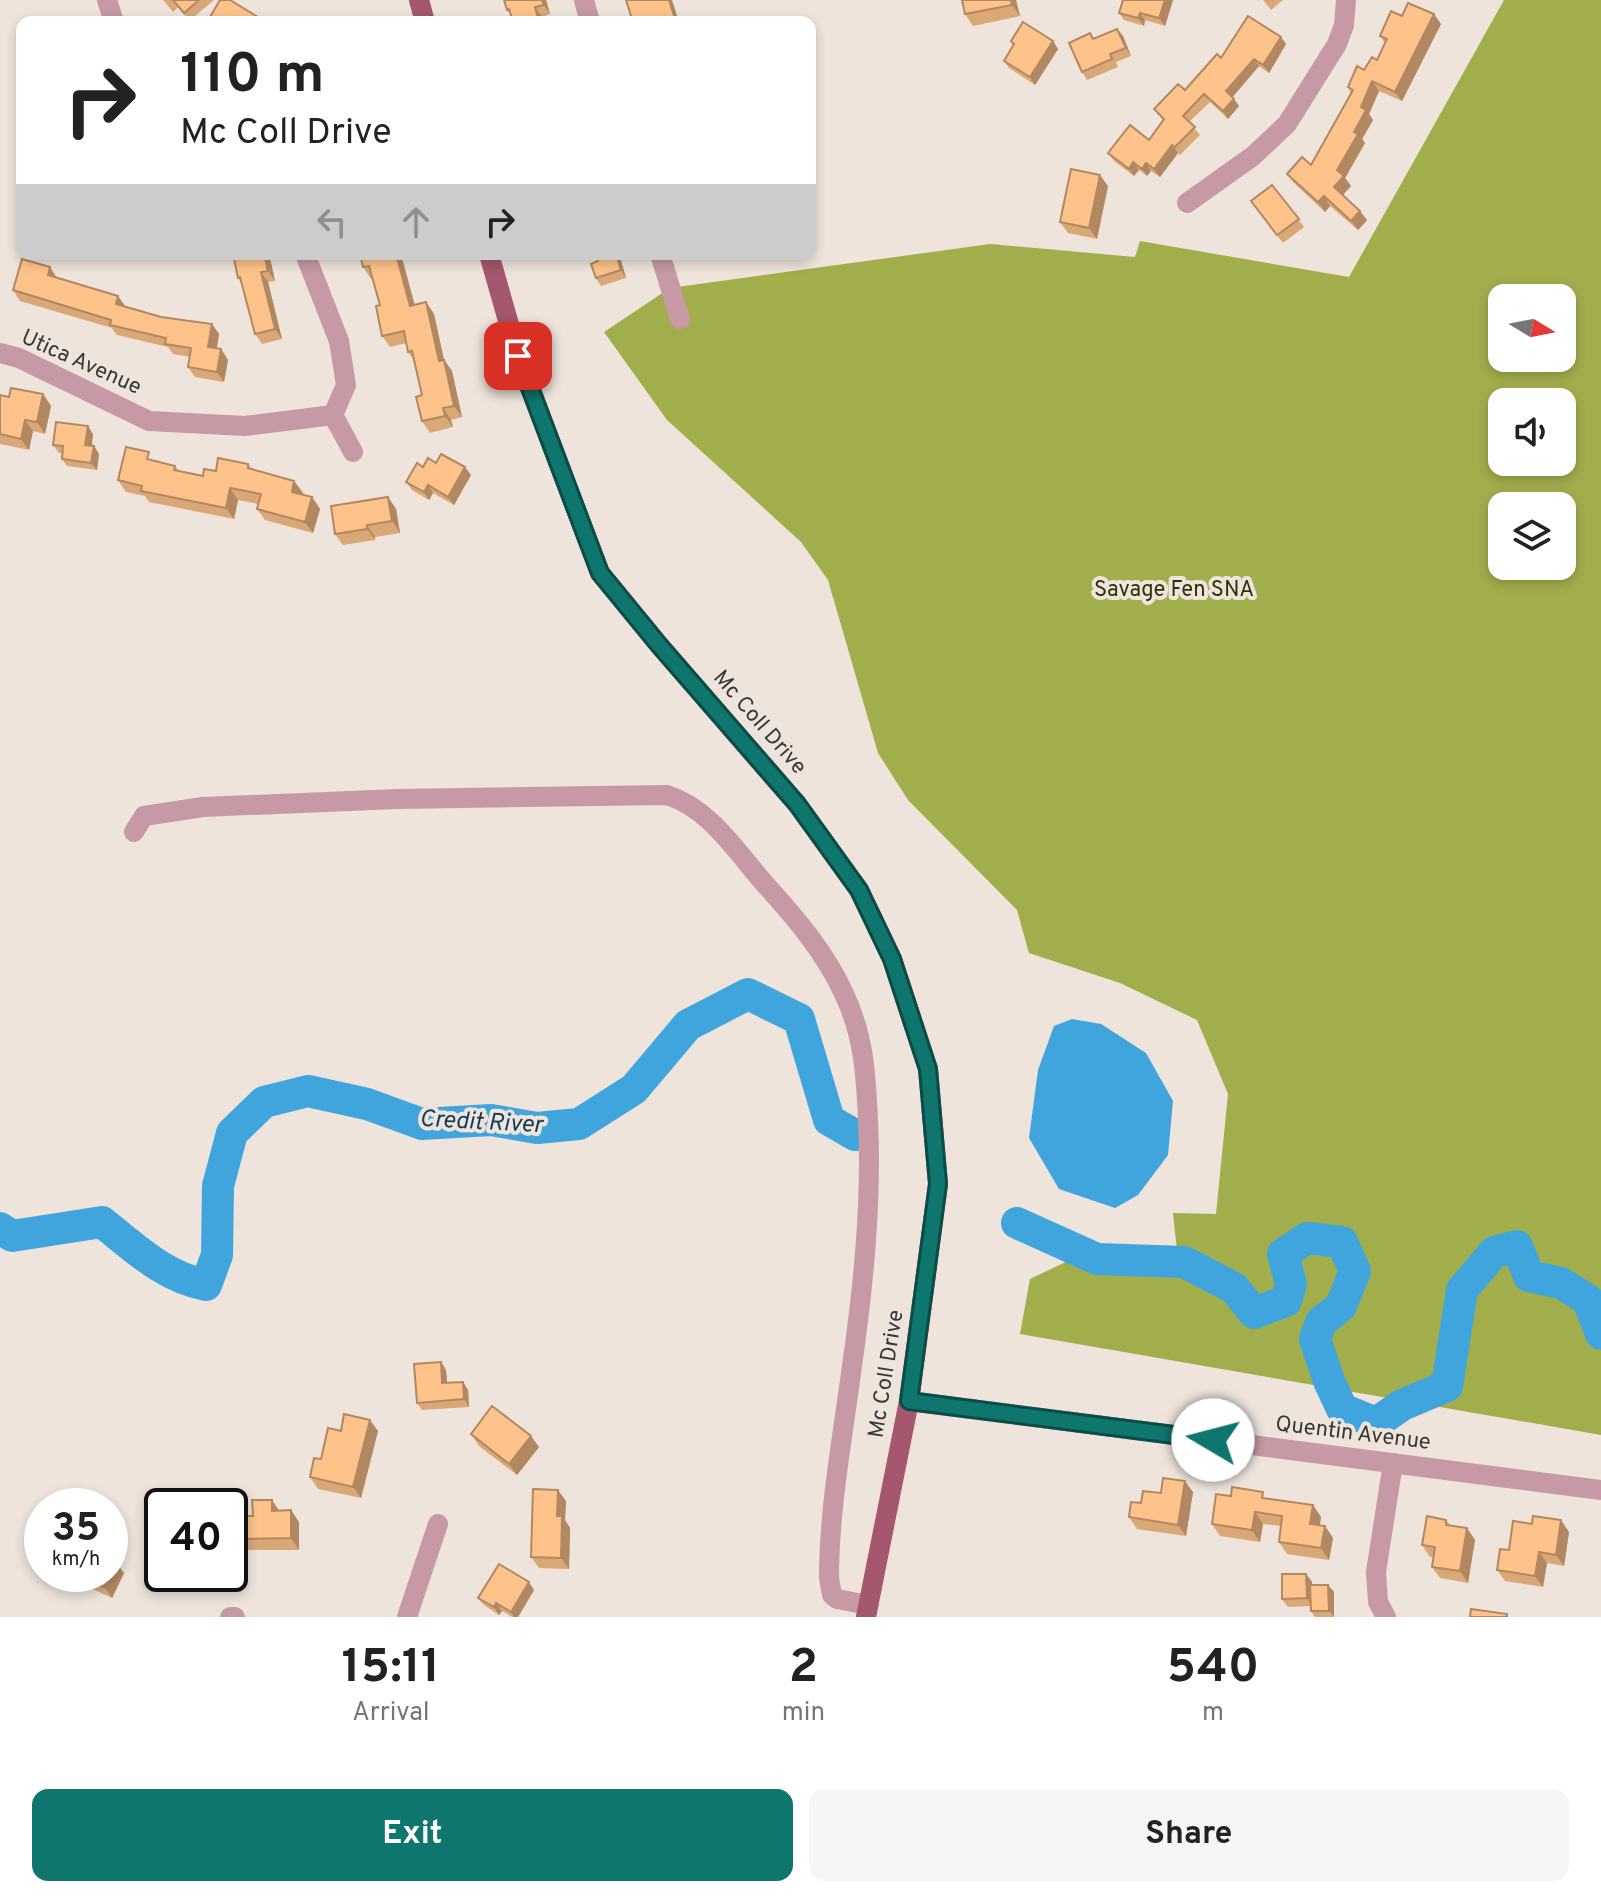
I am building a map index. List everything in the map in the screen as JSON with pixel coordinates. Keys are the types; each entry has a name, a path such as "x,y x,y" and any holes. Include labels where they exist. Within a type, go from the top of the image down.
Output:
{"main road":[{"name":"Mc Coll Drive","path":"491,260 518,356 600,573 797,804 859,890 892,959 928,1069 938,1184 909,1401 867,1611"}],"street":[{"path":"1187,203 1253,156 1287,124 1337,44 1344,25 1346,0"},
{"path":"307,260 339,341 346,385 333,415 353,452"},
{"path":"662,260 680,319"},
{"name":"Utica Avenue","path":"0,353 19,358 149,421 245,426 333,415"},
{"path":"134,832 144,816 203,807 397,799 667,795 684,800 718,829 824,956 845,995 866,1064 870,1155 864,1258 829,1557 832,1595 867,1611"},
{"name":"Quentin Avenue","path":"909,1401 1601,1490"},
{"path":"1386,1617 1378,1602 1376,1572 1393,1463"},
{"path":"407,1617 438,1524"}],"green space":[{"name":"Savage Fen SNA","path":"1504,0 1601,0 1601,1435 1020,1334 1030,1279 1099,1246 1121,1265 1177,1251 1173,1213 1216,1214 1228,1094 1197,1020 1120,983 1029,953 1017,910 908,800 878,753 828,580 801,542 667,420 604,332 670,288 990,244 1135,257 1140,241 1349,277"}],"water":[{"path":"1072,1019 1101,1024 1146,1053 1173,1101 1168,1155 1138,1195 1115,1208 1059,1189 1029,1138 1038,1070 1054,1026"}],"building":[{"path":"173,0 199,0 184,13"},
{"path":"220,0 230,0 256,16 211,16"},
{"path":"504,0 542,0 544,5 535,7 537,16 511,16"},
{"path":"626,0 669,0 674,16 631,16"},
{"path":"962,0 1011,0 1012,5 965,14"},
{"path":"1123,0 1165,0 1159,18 1140,13 1138,18 1119,13"},
{"path":"1408,3 1434,14 1395,92 1372,81 1361,107 1366,110 1354,132 1358,134 1337,170 1344,176 1334,187 1360,211 1351,221 1324,196 1318,202 1287,174 1302,157 1311,165 1353,90 1348,87 1357,66 1364,70 1372,57 1377,60 1387,39 1380,36 1391,11 1402,16"},
{"path":"1248,16 1281,37 1263,65 1254,59 1226,91 1234,99 1223,111 1204,94 1183,116 1195,127 1175,147 1172,145 1154,169 1146,163 1142,169 1133,162 1129,169 1108,153 1130,125 1149,140 1164,119 1154,109 1178,84 1185,90 1217,54 1221,58"},
{"path":"1023,22 1053,41 1030,77 1004,61 1014,44 1011,41"},
{"path":"1117,29 1126,48 1110,54 1112,59 1082,72 1069,43 1090,33 1093,39"},
{"path":"1071,169 1100,175 1089,228 1060,222"},
{"path":"1272,185 1299,219 1277,235 1251,201"},
{"path":"22,260 26,260 50,267 48,275 118,296 116,304 161,317 212,324 208,347 221,349 217,372 188,367 191,348 165,344 166,338 110,325 111,320 13,290"},
{"path":"234,260 265,260 268,271 261,272 275,329 255,334"},
{"path":"361,260 398,260 410,306 426,302 439,361 444,360 454,406 443,408 445,416 422,421 416,397 422,395 412,351 408,352 404,331 382,336 376,306 380,305 369,266 363,267"},
{"path":"618,260 621,270 596,278 591,264"},
{"path":"11,388 43,394 37,422 25,420 21,439 0,434 0,395 9,397"},
{"path":"56,422 88,426 85,445 94,446 91,463 62,459 63,446 53,445"},
{"path":"126,447 149,452 147,459 175,466 174,470 203,476 204,469 216,471 218,458 248,464 248,468 294,481 292,492 312,497 305,522 257,509 261,494 230,488 226,508 141,491 142,486 118,480"},
{"path":"441,454 465,467 448,497 428,485 424,492 406,482 417,463 423,467 428,458 436,463"},
{"path":"388,497 392,521 335,534 331,506"},
{"path":"441,1362 442,1383 463,1382 464,1399 417,1403 414,1364"},
{"path":"492,1406 531,1436 509,1464 471,1434"},
{"path":"344,1414 370,1420 353,1487 310,1477 314,1458 321,1459 328,1428 341,1431"},
{"path":"1163,1478 1185,1481 1178,1525 1129,1517 1131,1502 1141,1503 1143,1491 1161,1493"},
{"path":"1232,1487 1263,1492 1262,1498 1313,1505 1310,1524 1325,1526 1321,1548 1279,1542 1282,1516 1255,1512 1252,1530 1212,1524 1216,1494 1231,1496"},
{"path":"533,1489 558,1490 557,1516 562,1516 561,1558 531,1557"},
{"path":"252,1500 272,1500 272,1511 291,1510 291,1538 248,1539 248,1516 253,1516"},
{"path":"1427,1516 1446,1520 1446,1525 1467,1528 1460,1571 1432,1567 1435,1547 1422,1545"},
{"path":"1533,1516 1561,1520 1556,1555 1539,1552 1535,1576 1497,1570 1500,1549 1509,1550 1513,1521 1532,1524"},
{"path":"499,1564 529,1582 511,1612 496,1603 494,1607 478,1598"},
{"path":"1282,1574 1306,1574 1307,1598 1282,1599"},
{"path":"1310,1585 1328,1585 1329,1611 1311,1611"},
{"path":"1471,1609 1507,1614 1507,1617 1470,1617"}],"waterway":[{"name":"Credit River","path":"0,1228 12,1236 102,1222 163,1268 206,1285 217,1255 218,1186 232,1133 264,1102 308,1091 367,1104 422,1124 491,1120 537,1128 579,1124 634,1089 688,1025 748,994 799,1019 829,1120 855,1135"},
{"name":"Credit River","path":"1017,1223 1097,1259 1184,1262 1234,1288 1254,1313 1286,1301 1291,1284 1283,1254 1307,1238 1342,1242 1355,1271 1341,1306 1321,1322 1315,1339 1342,1409 1376,1423 1402,1405 1447,1386 1462,1290 1494,1252 1517,1246 1529,1276 1561,1283 1588,1300 1601,1334"}],"route":[{"path":"518,356 600,573 797,804 859,890 892,959 928,1069 938,1184 909,1401 1213,1440"}]}
